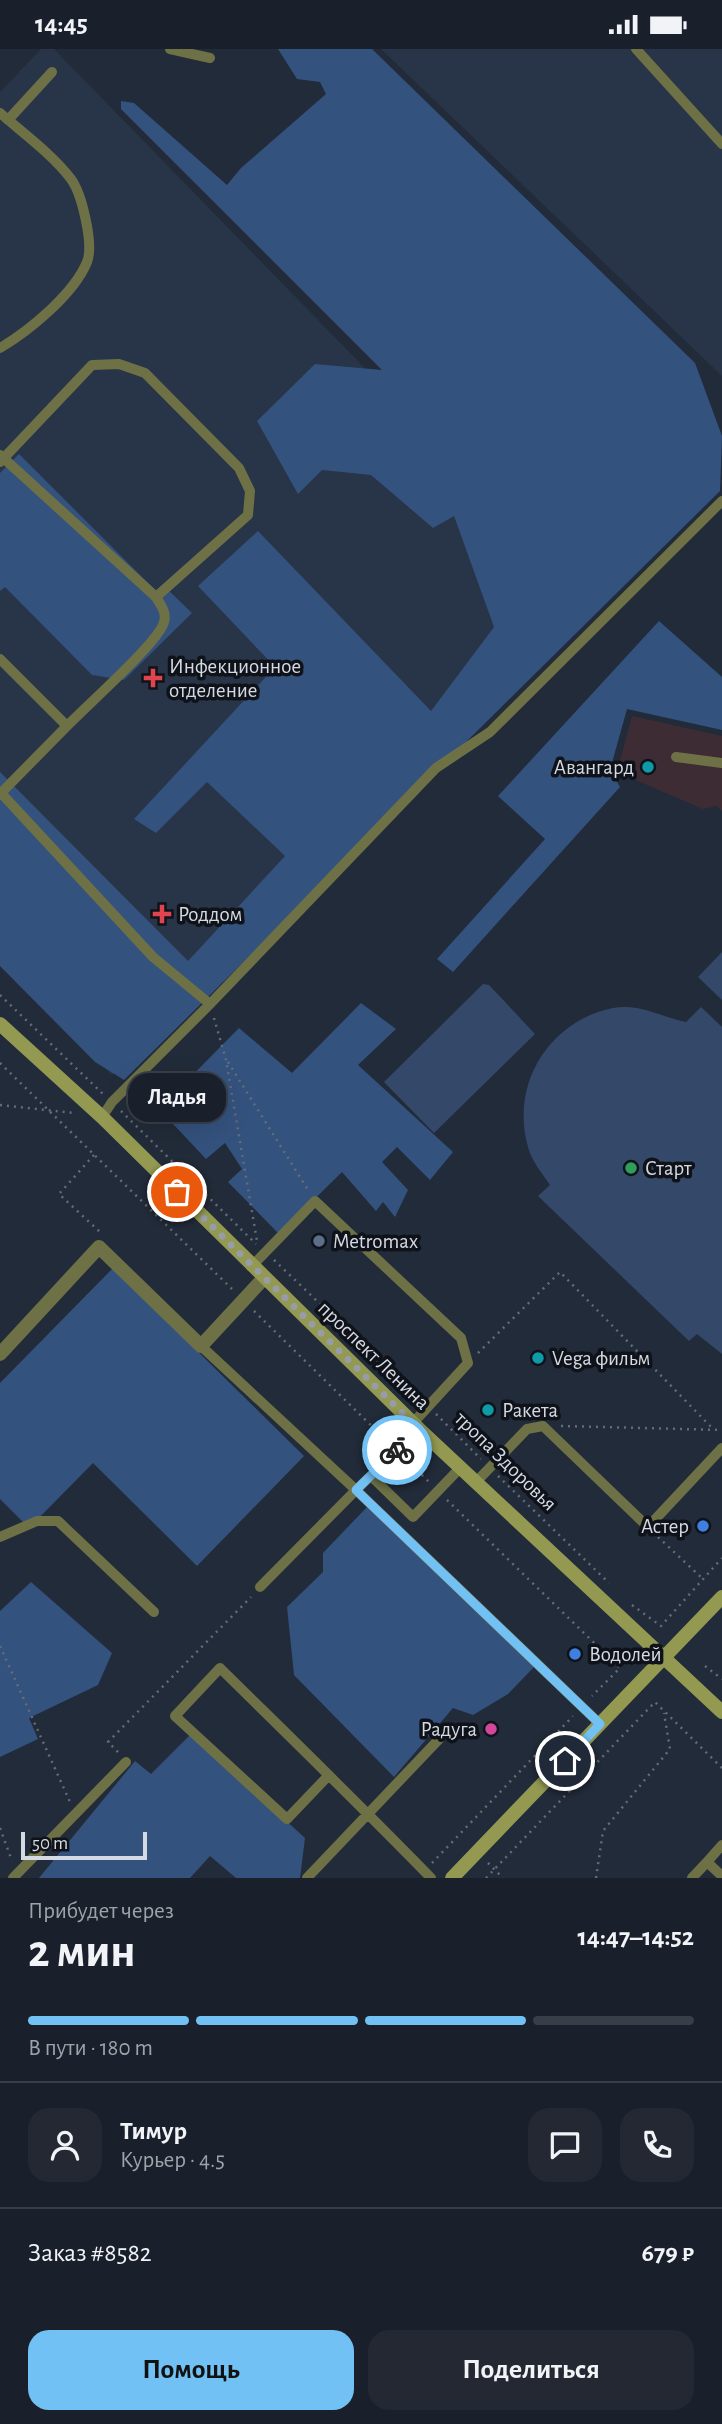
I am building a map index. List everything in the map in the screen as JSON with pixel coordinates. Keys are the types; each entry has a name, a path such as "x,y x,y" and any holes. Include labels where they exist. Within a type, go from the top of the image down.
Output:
{"street":[{"name":"проспект Ленина","path":"0,1024 102,1117 251,1267 416,1426 722,1712"},
{"path":"0,1354 99,1247 201,1346 264,1278"},
{"path":"453,1878 722,1597"}],"lane":[{"path":"170,49 210,58"},
{"path":"636,49 722,144"},
{"path":"0,348 27,333 71,286 88,260 85,211 72,180 4,116 51,72"},
{"path":"156,597 248,515 250,491 239,468 145,373 119,364 92,365 2,458 156,597 164,611 164,623 146,647 0,792 153,957 211,1005"},
{"path":"102,1117 112,1103 211,1005 436,768 490,732 722,501"},
{"path":"0,659 66,726"},
{"path":"676,757 722,763"},
{"path":"251,1267 261,1249 315,1201 461,1338 468,1363 397,1451 260,1587"},
{"path":"201,1346 600,1724"},
{"path":"476,1482 527,1430 543,1426 648,1527 722,1448"},
{"path":"371,1476 413,1517 461,1467"},
{"path":"0,1537 37,1521 58,1521 154,1612"},
{"path":"329,1775 287,1819 175,1716 220,1668 368,1813 428,1875"},
{"path":"307,1878 442,1736"},
{"path":"15,1876 127,1762"},
{"path":"692,1878 722,1845"},
{"path":"707,1862 722,1876"}],"path":[{"name":"тропа Здоровья","path":"0,995 612,1586"},
{"path":"211,1005 226,1060 261,1249"},
{"path":"226,1060 315,1201"},
{"path":"0,1063 620,1668 428,1875"},
{"path":"0,1105 75,1113"},
{"path":"468,1363 560,1272 714,1430"},
{"path":"543,1426 722,1430"},
{"path":"648,1527 703,1579"},
{"path":"631,1605 661,1626 722,1558"},
{"path":"127,1762 108,1742 260,1587"},
{"path":"0,1646 76,1814"},
{"path":"705,1666 722,1679"},
{"path":"486,1878 654,1702 722,1768"},
{"path":"596,1878 603,1831 670,1749 664,1711"},
{"path":"0,1828 15,1876"},
{"path":"477,1853 503,1878"}],"shaded area":[{"path":"41,49 54,49 581,590 112,1075 0,965 0,92"},
{"path":"278,49 372,49 695,363 722,436 720,491 124,1080 95,1062 0,966 0,772 188,961 285,856 207,782 156,833 134,819 275,667 198,586 258,531 431,711 494,627 454,516 433,528 371,475 322,470 298,494 257,421 315,364 382,370 121,109 121,101 134,103 227,185 241,168 326,94 320,82 297,79"},
{"path":"381,49 722,49 722,376"},
{"path":"19,454 156,591 163,585 192,613 124,680 92,675 5,587 0,591 0,473"},
{"path":"659,621 722,677 722,730 627,709 610,770 620,787 453,972 437,959 545,839 498,796"},
{"name":"Авангард","path":"632,716 722,736 722,811 717,806 703,809 617,772"},
{"path":"722,952 722,1000 698,977"},
{"path":"483,984 489,985 535,1034 434,1133 384,1082"},
{"path":"361,1003 396,1029 358,1065 453,1152 430,1180 397,1147 382,1162 408,1190 395,1217 383,1202 376,1211 342,1172 279,1234 228,1182 242,1169 225,1143 206,1159 159,1109 239,1028 292,1073"},
{"name":"Старт","path":"623,1007 641,1009 686,1022 701,1007 722,1027 722,1354 697,1334 689,1341 538,1196 550,1185 529,1152 524,1123 530,1079 553,1041 570,1026 590,1015"},
{"path":"113,1268 304,1456 197,1566 93,1463 29,1528 0,1499 0,1383"},
{"path":"368,1506 534,1667 508,1694 473,1715 453,1708 394,1777 294,1675 287,1607 323,1572 323,1553"},
{"path":"31,1582 112,1653 98,1685 29,1718 38,1739 0,1757 0,1611"},
{"path":"191,1734 305,1838 300,1878 236,1878 210,1856 190,1878 39,1878 135,1761 151,1774"}],"way so far":[{"path":"177,1192 419,1429 397,1450"}],"place":[{"name":"Инфекционное отделение","path":"153,678"},
{"name":"Авангард","path":"648,767"},
{"name":"Роддом","path":"162,914"},
{"name":"Старт","path":"631,1168"},
{"name":"Ладья","path":"177,1192"},
{"name":"Metromax","path":"319,1241"},
{"name":"Vega фильм","path":"538,1358"},
{"name":"Ракета","path":"488,1410"},
{"name":"Астер","path":"703,1526"},
{"name":"Водолей","path":"575,1654"},
{"name":"Радуга","path":"491,1729"}],"route":[{"path":"397,1450 356,1490 600,1724 565,1761"}]}
